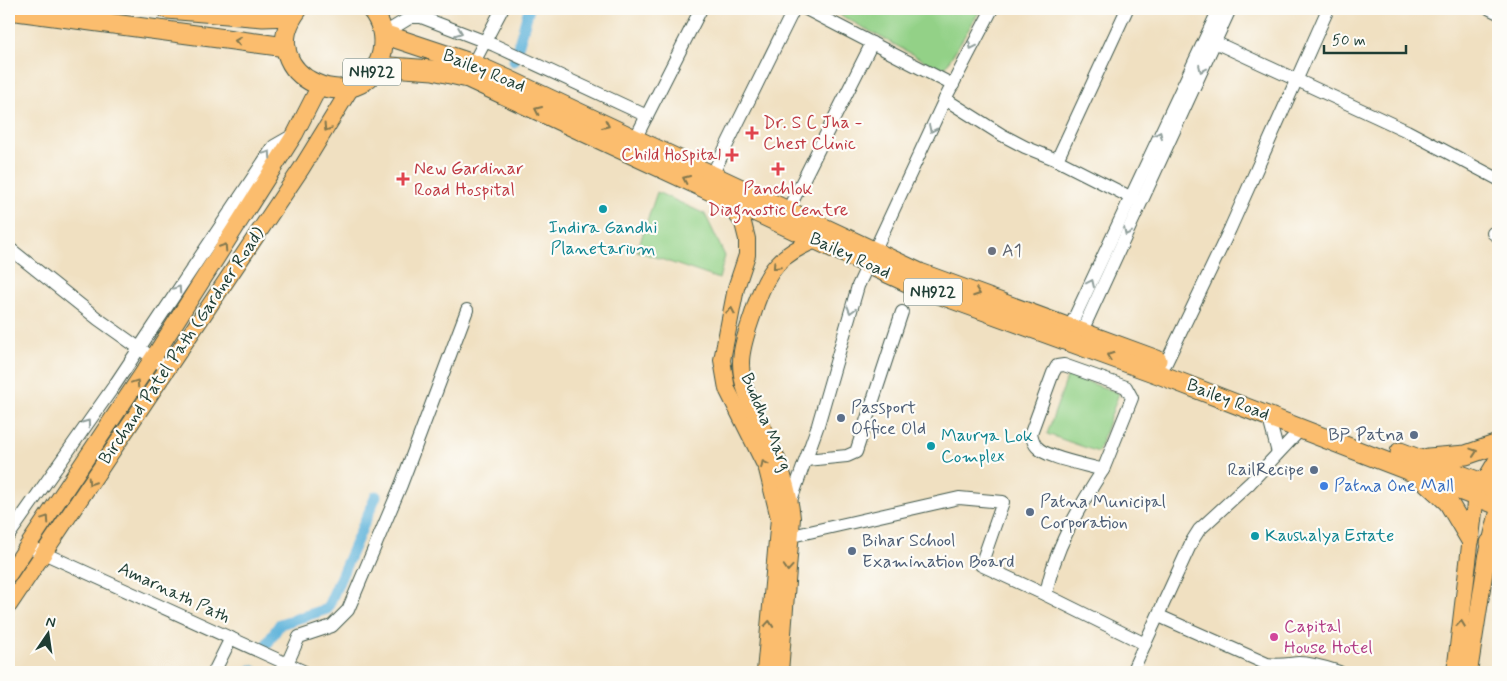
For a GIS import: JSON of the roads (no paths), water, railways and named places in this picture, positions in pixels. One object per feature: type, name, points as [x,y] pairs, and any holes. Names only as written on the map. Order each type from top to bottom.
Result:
[{"type":"highway","points":[[9,10],[286,47],[287,31],[295,12],[254,16],[167,9]]},
{"type":"highway","name":"NH922","points":[[286,47],[294,67],[301,76],[319,87],[336,89],[352,86],[370,74],[376,66],[383,45],[383,34],[380,24],[371,9]]},
{"type":"highway","name":"Bailey Road","points":[[383,34],[473,64],[631,145],[724,197],[816,240],[920,273],[1073,333],[1302,428],[1486,489],[1498,505]]},
{"type":"highway","name":"Bailey Road","points":[[376,66],[433,70],[468,78],[631,145],[712,175],[788,210],[870,258]]},
{"type":"highway","name":"Bailey Road","points":[[1073,333],[1166,363],[1414,465]]},
{"type":"highway","points":[[1470,540],[1448,502],[1414,465],[1459,456],[1498,444]]},
{"type":"main road","name":"Birchand Patel Path (Gardner Road)","points":[[9,605],[301,169],[352,86]]},
{"type":"main road","name":"Birchand Patel Path (Gardner Road)","points":[[9,574],[153,358],[295,134],[319,87]]},
{"type":"main road","name":"Buddha Marg","points":[[724,197],[743,223],[747,239],[747,255],[736,288],[722,360],[727,389],[767,469],[784,538],[780,672]]},
{"type":"main road","name":"Buddha Marg","points":[[765,672],[790,503],[780,466],[743,385],[741,361],[745,338],[767,276],[794,248],[816,240]]},
{"type":"main road","points":[[1455,672],[1470,540],[1498,458]]},
{"type":"main road","points":[[1469,672],[1498,512]]},
{"type":"street","points":[[473,64],[490,44],[502,9]]},
{"type":"street","points":[[631,145],[701,9]]},
{"type":"street","points":[[712,175],[794,9]]},
{"type":"street","points":[[806,9],[953,85]]},
{"type":"street","points":[[790,503],[806,460],[858,286],[946,99],[992,9]]},
{"type":"street","points":[[1057,160],[1127,9]]},
{"type":"street","points":[[1208,44],[1219,9]]},
{"type":"street","points":[[1064,365],[1073,333],[1135,200],[1208,44],[1230,9]]},
{"type":"street","points":[[1166,363],[1230,229],[1328,9]]},
{"type":"street","points":[[1490,9],[1498,13]]},
{"type":"street","points":[[383,34],[411,17],[422,18],[519,56],[647,116]]},
{"type":"street","points":[[788,210],[872,43]]},
{"type":"street","points":[[1208,44],[1298,79],[1408,131],[1498,179]]},
{"type":"street","points":[[946,99],[1010,139],[1057,160],[1135,200]]},
{"type":"street","points":[[9,535],[139,348],[274,146],[295,134]]},
{"type":"street","points":[[9,248],[98,319],[167,368]]},
{"type":"street","points":[[287,664],[299,637],[332,626],[348,610],[401,484],[467,310]]},
{"type":"street","points":[[806,460],[847,456],[856,452],[902,312]]},
{"type":"street","points":[[1046,595],[1048,580],[1069,528],[1103,470],[1132,398],[1130,391],[1126,387],[1064,365],[1057,366],[1031,433],[1033,441],[1037,448],[1046,454],[1103,470]]},
{"type":"street","points":[[1268,415],[1278,453]]},
{"type":"street","points":[[1132,672],[1159,616],[1183,557],[1199,530],[1250,483],[1302,428]]},
{"type":"street","points":[[784,538],[959,498],[1003,502],[981,565],[1145,644]]},
{"type":"street","name":"Amarnath Path","points":[[28,546],[304,672]]},
{"type":"street","points":[[1159,616],[1267,664],[1282,666],[1302,663],[1323,666],[1339,672]]},
{"type":"street","points":[[214,672],[231,638]]},
{"type":"waterway","points":[[514,61],[529,9]]},
{"type":"waterway","points":[[267,644],[280,624],[327,609],[376,496]]},
{"type":"waterway","points":[[251,670],[255,672]]},
{"type":"place","name":"Dr. S C Jha - Chest Clinic","points":[[752,133]]},
{"type":"place","name":"Child Hospital","points":[[732,155]]},
{"type":"place","name":"Panchlok Diagnostic Centre","points":[[778,169]]},
{"type":"place","name":"New Gardinar Road Hospital","points":[[403,179]]},
{"type":"place","name":"Indira Gandhi Planetarium","points":[[603,209]]},
{"type":"place","name":"A1","points":[[992,251]]},
{"type":"place","name":"Passport Office Old","points":[[841,418]]},
{"type":"place","name":"BP Patna","points":[[1414,435]]},
{"type":"place","name":"Maurya Lok Complex","points":[[931,446]]},
{"type":"place","name":"RailRecipe","points":[[1314,470]]},
{"type":"place","name":"Patna One Mall","points":[[1324,486]]},
{"type":"place","name":"Patna Municipal Corporation","points":[[1030,512]]},
{"type":"place","name":"Kaushalya Estate","points":[[1255,536]]},
{"type":"place","name":"Bihar School Examination Board","points":[[852,551]]},
{"type":"place","name":"Capital House Hotel","points":[[1274,637]]}]
